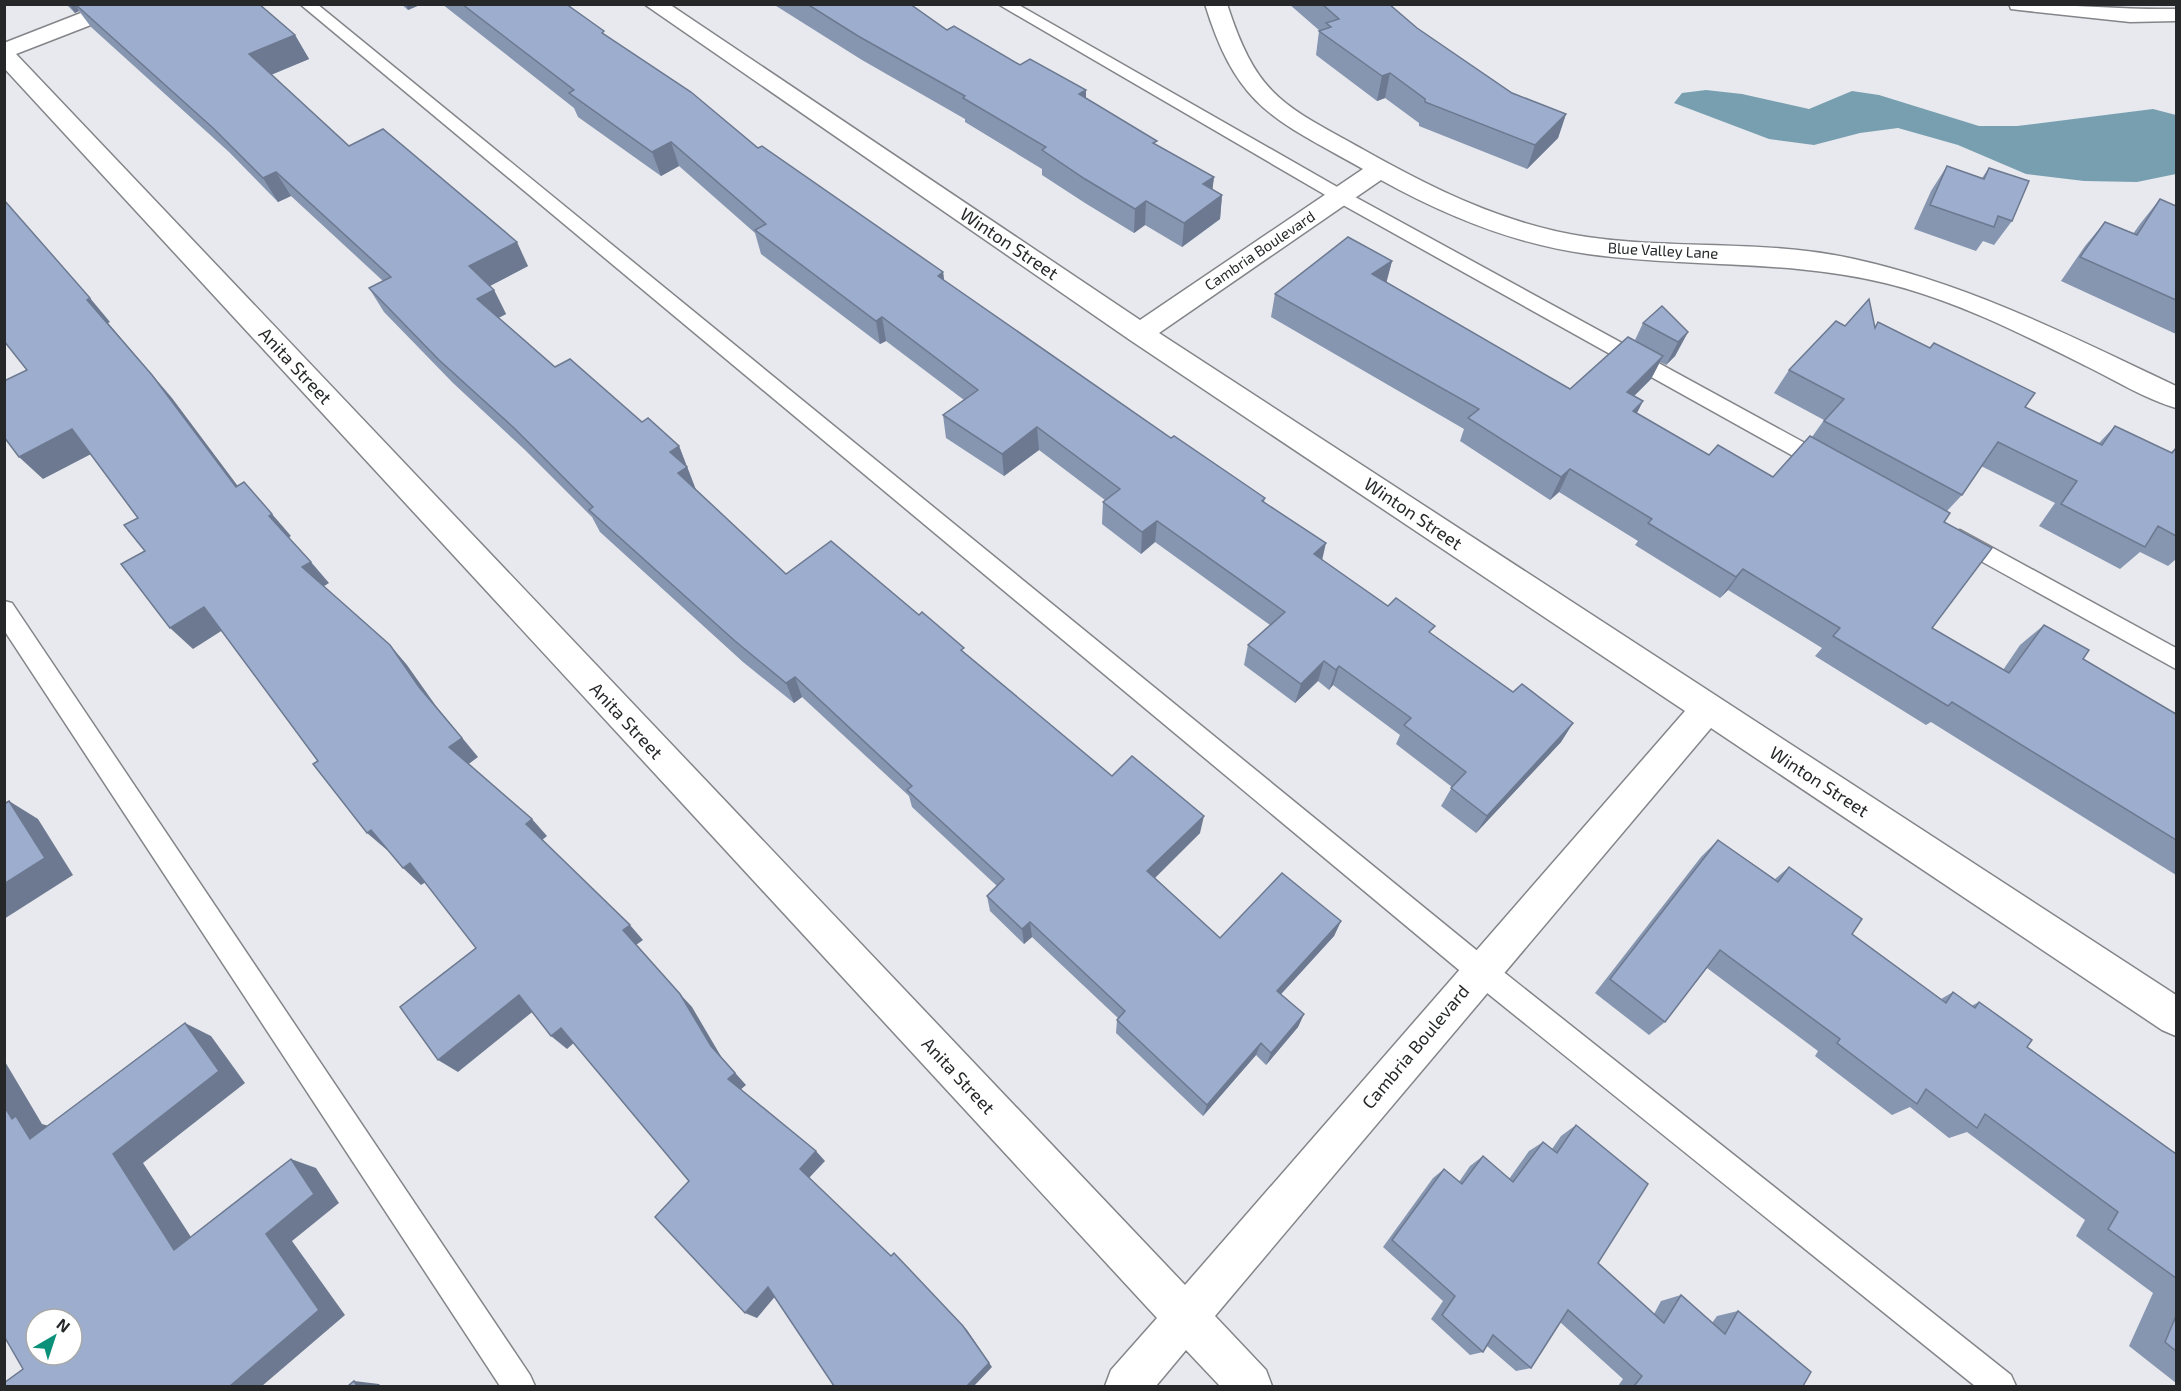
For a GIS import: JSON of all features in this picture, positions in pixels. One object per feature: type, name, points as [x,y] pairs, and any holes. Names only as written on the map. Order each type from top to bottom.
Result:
[{"type":"street","points":[[4,52],[124,4]]},
{"type":"street","name":"Winton Street","points":[[654,4],[1140,333],[2176,1017]]},
{"type":"street","name":"Blue Valley Lane","points":[[1216,4],[1236,61],[1259,94],[1305,127],[1461,211],[1521,234],[1590,247],[1767,256],[1838,265],[1922,285],[2007,318],[2176,398]]},
{"type":"street","points":[[2019,4],[2130,16],[2176,15]]},
{"type":"street","name":"Anita Street","points":[[4,52],[1184,1319],[1250,1386]]},
{"type":"street","name":"Cambria Boulevard","points":[[1140,333],[1380,169]]},
{"type":"street","name":"Cambria Boulevard","points":[[1126,1386],[1707,709]]},
{"type":"lane","points":[[307,4],[1481,971],[2000,1386]]},
{"type":"lane","points":[[1005,4],[1340,196],[1842,473]]},
{"type":"lane","points":[[1946,531],[2176,658]]},
{"type":"lane","points":[[4,610],[519,1386]]},
{"type":"water","points":[[1706,90],[1742,94],[1809,109],[1852,91],[1879,95],[1979,126],[2017,126],[2153,109],[2176,115],[2176,174],[2137,182],[2084,181],[2026,174],[1958,145],[1898,128],[1860,133],[1814,145],[1769,139],[1674,103],[1682,93]]},
{"type":"building","points":[[75,4],[259,4],[295,35],[249,54],[349,146],[383,129],[517,242],[469,266],[494,290],[477,299],[555,367],[570,359],[642,422],[648,418],[679,446],[670,452],[687,467],[678,473],[786,574],[831,541],[919,615],[922,612],[964,648],[961,650],[1112,776],[1132,756],[1204,816],[1147,871],[1220,938],[1282,873],[1341,921],[1277,991],[1304,1014],[1271,1053],[1261,1043],[1207,1105],[1117,1020],[1125,1011],[1030,922],[1022,929],[987,896],[1004,879],[907,790],[912,786],[795,677],[786,683],[735,641],[589,510],[593,507],[513,427],[439,360],[369,288],[391,277],[276,172],[263,178],[213,128]]},
{"type":"building","points":[[462,4],[566,4],[604,31],[602,33],[691,92],[758,148],[762,146],[943,272],[938,276],[1171,438],[1174,436],[1265,498],[1262,501],[1326,543],[1314,554],[1388,606],[1396,598],[1435,626],[1429,632],[1513,692],[1522,684],[1573,723],[1487,816],[1451,788],[1466,772],[1404,725],[1411,718],[1339,666],[1336,670],[1324,661],[1301,684],[1248,645],[1285,612],[1157,521],[1142,532],[1103,502],[1120,489],[1037,427],[1002,454],[943,415],[978,390],[882,317],[876,321],[755,230],[766,224],[671,142],[652,152],[569,93],[574,90]]},
{"type":"building","points":[[807,4],[910,4],[947,30],[954,26],[1020,65],[1030,59],[1086,90],[1079,94],[1157,141],[1153,143],[1214,177],[1203,184],[1222,195],[1184,223],[1146,201],[1135,209],[1042,150],[1046,147],[963,98],[965,96],[858,36]]},
{"type":"building","points":[[1322,4],[1389,4],[1417,28],[1512,93],[1566,114],[1535,145],[1425,102],[1425,99],[1390,73],[1382,76],[1319,31],[1331,27],[1326,23],[1339,19]]},
{"type":"building","points":[[1947,166],[1984,179],[1989,168],[2029,181],[2012,221],[1998,216],[1994,227],[1930,205]]},
{"type":"building","points":[[2160,199],[2176,206],[2176,300],[2080,257],[2105,222],[2137,235]]},
{"type":"building","points":[[4,200],[90,298],[87,300],[152,375],[236,487],[244,482],[272,514],[269,516],[311,562],[302,567],[390,645],[419,687],[462,738],[449,747],[532,819],[526,824],[630,925],[623,930],[680,994],[711,1046],[735,1073],[728,1079],[816,1151],[800,1169],[891,1256],[894,1253],[963,1326],[989,1363],[967,1386],[834,1386],[768,1287],[745,1313],[655,1217],[689,1181],[561,1028],[551,1036],[519,995],[438,1060],[400,1007],[476,948],[410,863],[403,868],[371,830],[367,833],[313,764],[318,761],[204,607],[170,628],[121,564],[145,551],[124,525],[138,518],[72,429],[19,457],[4,437],[4,381],[27,370],[4,341]]},
{"type":"building","points":[[1348,237],[1392,261],[1372,274],[1570,389],[1628,337],[1663,356],[1627,392],[1643,401],[1633,411],[1709,455],[1718,445],[1773,477],[1810,436],[1950,513],[1944,522],[1992,548],[1932,628],[2009,673],[2044,625],[2089,650],[2083,659],[2176,714],[2176,840],[1952,702],[1948,706],[1833,636],[1840,628],[1743,569],[1736,577],[1648,523],[1652,519],[1570,469],[1561,477],[1468,418],[1479,409],[1275,294]]},
{"type":"building","points":[[1869,299],[1875,328],[1878,322],[1930,348],[1934,343],[2035,393],[2025,407],[2102,445],[2115,426],[2172,453],[2176,448],[2176,536],[2158,526],[2145,547],[2061,504],[2077,481],[1998,442],[1962,495],[1824,421],[1844,399],[1789,370],[1836,321],[1845,326]]},
{"type":"building","points":[[1662,306],[1688,332],[1678,342],[1643,323]]},
{"type":"building","points":[[9,801],[45,858],[4,884],[4,804]]},
{"type":"building","points":[[1718,840],[1778,882],[1789,867],[1862,919],[1852,934],[1946,1003],[1953,992],[1975,1008],[1979,1002],[2032,1040],[2027,1047],[2176,1154],[2176,1278],[2108,1229],[2118,1212],[1985,1114],[1977,1128],[1926,1089],[1917,1104],[1837,1043],[1840,1039],[1720,950],[1665,1022],[1610,979]]},
{"type":"building","points":[[185,1023],[219,1071],[113,1154],[174,1250],[291,1159],[314,1194],[266,1234],[319,1310],[230,1386],[6,1386],[4,1383],[23,1369],[4,1336],[4,1106],[12,1119],[16,1116],[30,1139]]},
{"type":"building","points":[[1576,1125],[1648,1184],[1598,1263],[1664,1323],[1681,1295],[1725,1334],[1738,1311],[1811,1372],[1803,1386],[1634,1386],[1642,1376],[1568,1310],[1531,1368],[1493,1335],[1483,1352],[1442,1315],[1455,1296],[1392,1240],[1444,1169],[1462,1184],[1483,1156],[1513,1182],[1543,1142],[1557,1153]]},
{"type":"building","points":[[2176,1316],[2176,1351],[2165,1342]]}]
